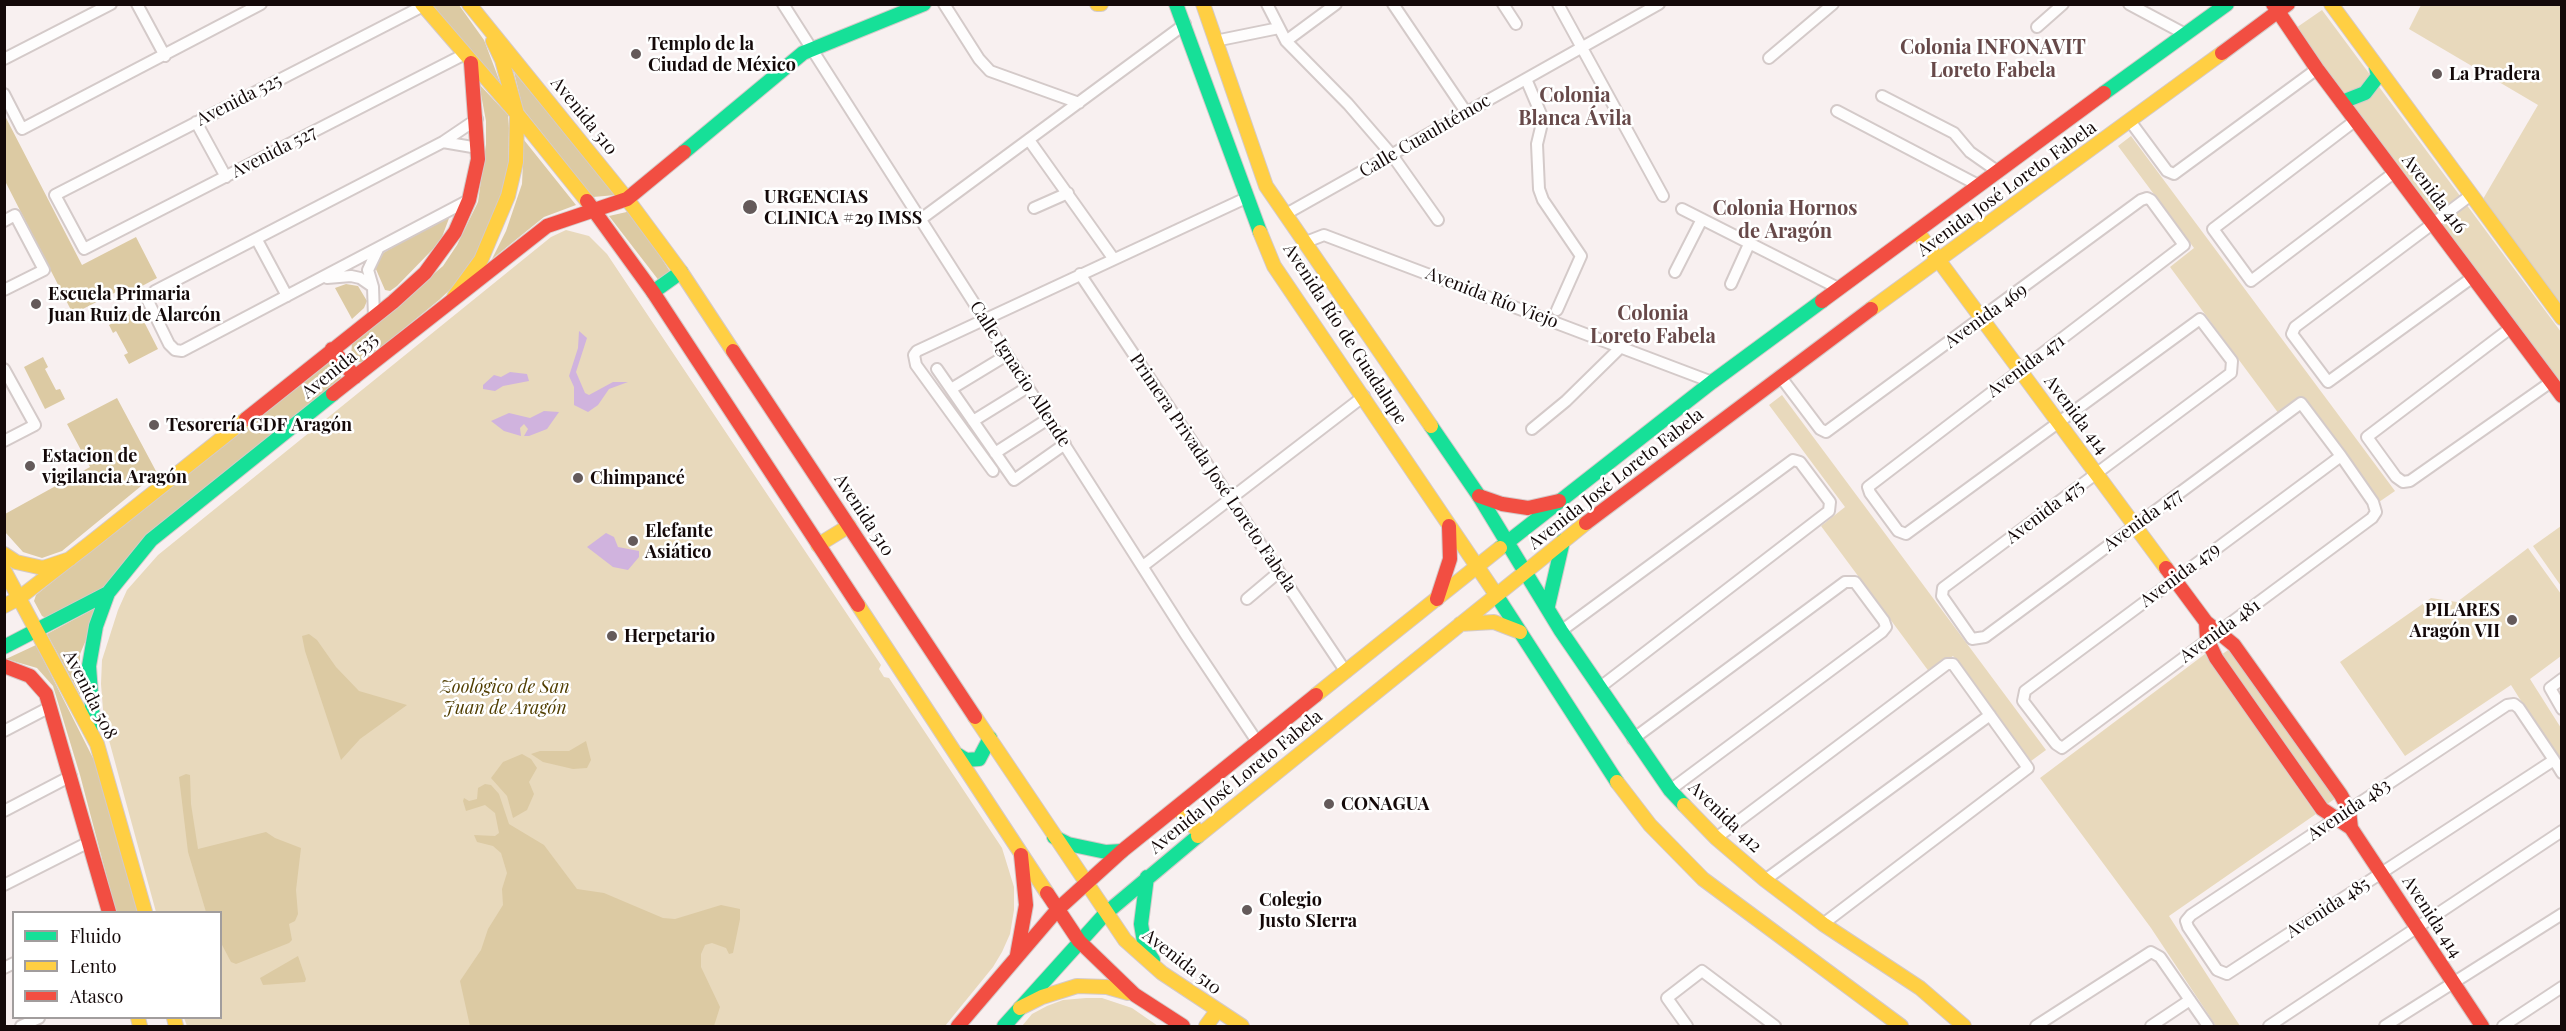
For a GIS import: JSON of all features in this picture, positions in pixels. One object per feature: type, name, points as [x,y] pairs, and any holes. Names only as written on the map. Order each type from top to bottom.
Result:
[{"type":"main road","points":[[454,297],[481,260],[508,196],[516,162],[516,114],[508,58],[469,4]]},
{"type":"main road","name":"Avenida 535","points":[[4,647],[108,593],[152,540],[454,297],[547,226],[627,199],[795,58],[924,4]]},
{"type":"main road","name":"Avenida Río de Guadalupe","points":[[1176,4],[1246,198],[1274,266],[1497,595]]},
{"type":"main road","name":"Avenida Río de Guadalupe","points":[[1203,4],[1266,186],[1479,496],[1526,572]]},
{"type":"main road","name":"Avenida José Loreto Fabela","points":[[958,1026],[1058,909],[1122,851],[1179,808],[1507,542],[1712,382],[2227,4]]},
{"type":"main road","name":"Avenida 416","points":[[2331,4],[2562,318]]},
{"type":"main road","points":[[422,5],[516,114],[595,211],[652,292],[1079,941],[1135,995],[1183,1026]]},
{"type":"main road","name":"Avenida José Loreto Fabela","points":[[1004,1026],[1079,941],[1146,877],[1563,541],[1780,376],[1939,261],[2280,7]]},
{"type":"main road","name":"Avenida 416","points":[[2280,7],[2317,69],[2562,396]]},
{"type":"main road","points":[[467,59],[508,58]]},
{"type":"main road","name":"Avenida 510","points":[[508,58],[627,199],[681,272],[1105,914],[1125,940],[1162,973],[1242,1026]]},
{"type":"main road","name":"Avenida 535","points":[[4,606],[19,598],[70,559],[374,317],[425,273],[455,232],[469,200],[478,148],[477,119],[467,59]]},
{"type":"main road","points":[[2342,102],[2365,93],[2378,76],[2376,67]]},
{"type":"main road","name":"Avenida 414","points":[[1917,231],[2206,622],[2234,645],[2341,795],[2349,810],[2351,828]]},
{"type":"main road","points":[[652,292],[681,272]]},
{"type":"main road","points":[[332,349],[355,377]]},
{"type":"main road","points":[[1479,496],[1514,507],[1539,507],[1559,501]]},
{"type":"main road","points":[[1437,599],[1449,559],[1451,542],[1449,522]]},
{"type":"main road","points":[[818,545],[849,525]]},
{"type":"main road","points":[[1548,606],[1563,541]]},
{"type":"main road","points":[[4,554],[16,562],[43,568],[70,559]]},
{"type":"main road","name":"Avenida 508","points":[[4,570],[97,744],[145,911]]},
{"type":"main road","name":"Avenida 412","points":[[1526,572],[1561,631],[1633,739],[1671,790],[1716,838],[1823,924],[1920,988],[1964,1026]]},
{"type":"main road","points":[[90,731],[93,720],[89,666],[96,626],[108,593]]},
{"type":"main road","points":[[1497,595],[1615,779],[1650,825],[1702,879],[1901,1026]]},
{"type":"main road","points":[[1460,624],[1494,622],[1520,633]]},
{"type":"main road","name":"Avenida 414","points":[[2206,622],[2207,639],[2222,665],[2322,809],[2351,828],[2482,1026]]},
{"type":"main road","points":[[4,666],[30,676],[39,683],[50,708],[109,911]]},
{"type":"main road","points":[[958,755],[966,760],[980,759],[990,738]]},
{"type":"main road","points":[[1179,808],[1200,834]]},
{"type":"main road","points":[[1053,836],[1068,844],[1106,852],[1122,851]]},
{"type":"main road","points":[[1017,956],[1026,905],[1021,851]]},
{"type":"main road","points":[[1146,877],[1141,924],[1145,948],[1162,973]]},
{"type":"main road","points":[[1020,1008],[1042,997],[1077,987],[1107,987],[1135,995]]},
{"type":"main road","points":[[1206,1026],[1217,1011]]},
{"type":"street","points":[[4,59],[111,4]]},
{"type":"street","points":[[137,4],[165,56]]},
{"type":"street","points":[[4,94],[22,129],[261,4]]},
{"type":"street","name":"Calle Ignacio Allende","points":[[783,4],[1258,743]]},
{"type":"street","points":[[944,4],[990,71],[1079,103]]},
{"type":"street","points":[[1267,4],[1286,41],[1392,155],[1438,220]]},
{"type":"street","points":[[1286,41],[1336,4]]},
{"type":"street","points":[[1393,4],[1466,112]]},
{"type":"street","points":[[1503,4],[1516,24]]},
{"type":"street","points":[[1558,4],[1663,196]]},
{"type":"street","name":"Calle Cuauhtémoc","points":[[1286,214],[1659,4]]},
{"type":"street","points":[[1769,58],[1833,4]]},
{"type":"street","points":[[2037,27],[2063,4]]},
{"type":"street","points":[[2129,4],[2185,34]]},
{"type":"street","name":"Avenida 525","points":[[84,249],[55,195],[422,5]]},
{"type":"street","points":[[921,219],[1185,24]]},
{"type":"street","points":[[1215,41],[1279,28]]},
{"type":"street","name":"Avenida 527","points":[[84,249],[467,59]]},
{"type":"street","points":[[2130,120],[2172,174],[2177,174],[2317,69]]},
{"type":"street","points":[[1526,79],[1543,119],[1538,144],[1539,189],[1543,200],[1581,256],[1557,310]]},
{"type":"street","points":[[1882,96],[1954,133],[1970,152],[1997,171]]},
{"type":"street","points":[[1837,111],[1978,185]]},
{"type":"street","points":[[469,200],[179,351],[170,344],[149,304],[148,296],[443,142],[477,119]]},
{"type":"street","points":[[2356,120],[2213,230],[2251,280],[2395,172]]},
{"type":"street","points":[[196,122],[226,177]]},
{"type":"street","points":[[1029,140],[1113,258]]},
{"type":"street","points":[[443,142],[478,148]]},
{"type":"street","points":[[1034,208],[1068,193]]},
{"type":"street","points":[[2471,195],[2292,331],[2328,382],[2473,277]]},
{"type":"street","points":[[993,471],[914,360],[914,355],[921,348],[986,320],[1113,258],[1246,198]]},
{"type":"street","name":"Avenida 471","points":[[2059,423],[1903,534],[1898,531],[1870,493],[1868,487],[2184,245],[2147,198]]},
{"type":"street","name":"Avenida 469","points":[[1780,376],[1824,432],[2147,198]]},
{"type":"street","points":[[1682,209],[1838,288]]},
{"type":"street","points":[[4,221],[15,215],[44,270],[4,290]]},
{"type":"street","points":[[1675,272],[1702,219]]},
{"type":"street","name":"Avenida Río Viejo","points":[[1306,242],[1324,235],[1712,382]]},
{"type":"street","points":[[257,240],[287,296]]},
{"type":"street","points":[[1731,284],[1750,242]]},
{"type":"street","points":[[374,317],[373,287],[368,270],[379,248]]},
{"type":"street","name":"Primera Privada José Loreto Fabela","points":[[1080,274],[1346,672]]},
{"type":"street","points":[[320,279],[351,276],[360,278],[373,287]]},
{"type":"street","name":"Avenida 475","points":[[1985,637],[1972,639],[1942,596],[1941,591],[2231,372],[2233,368],[2200,319],[2059,423]]},
{"type":"street","points":[[2512,327],[2367,437],[2396,477],[2403,482],[2410,481],[2551,382]]},
{"type":"street","points":[[1532,429],[1566,401],[1620,348]]},
{"type":"street","points":[[951,389],[1007,355]]},
{"type":"street","points":[[4,441],[35,425],[5,368]]},
{"type":"street","points":[[937,369],[1014,480],[1065,444]]},
{"type":"street","points":[[973,421],[1028,387]]},
{"type":"street","points":[[1143,566],[1232,500],[1364,396]]},
{"type":"street","name":"Avenida 477","points":[[1985,637],[2301,403],[2341,456]]},
{"type":"street","points":[[995,453],[1048,419]]},
{"type":"street","name":"Avenida 481","points":[[2062,748],[2372,518],[2376,512],[2373,502],[2341,456]]},
{"type":"street","name":"Avenida 479","points":[[2062,748],[2056,744],[2022,696],[2341,456]]},
{"type":"street","points":[[1561,631],[1796,459],[1831,507],[1829,511],[1599,688]]},
{"type":"street","points":[[1247,599],[1279,572]]},
{"type":"street","points":[[1633,739],[1845,582],[1852,580],[1886,627],[1671,790]]},
{"type":"street","points":[[1716,838],[1951,664],[2027,765],[2025,771],[1823,924]]},
{"type":"street","points":[[2562,679],[2550,688],[2562,709]]},
{"type":"street","name":"Avenida 483","points":[[2222,974],[2205,953],[2186,921],[2507,705],[2514,704],[2554,760]]},
{"type":"street","points":[[4,731],[50,708]]},
{"type":"street","points":[[1766,880],[1990,715]]},
{"type":"street","points":[[2554,760],[2562,772]]},
{"type":"street","name":"Avenida 485","points":[[2222,974],[2227,974],[2554,760]]},
{"type":"street","points":[[4,811],[71,776]]},
{"type":"street","points":[[2269,1026],[2562,831]]},
{"type":"street","points":[[4,885],[89,842]]},
{"type":"street","points":[[2385,1026],[2562,914]]},
{"type":"street","points":[[2036,1026],[2148,953],[2154,952],[2160,957],[2208,1026]]},
{"type":"street","points":[[1688,1026],[1667,998],[1702,971],[1775,1026]]},
{"type":"street","points":[[2503,1026],[2562,987]]},
{"type":"street","points":[[2151,1026],[2190,1000]]},
{"type":"street","points":[[21,1026],[35,1019]]},
{"type":"green space","points":[[2421,5],[2561,5],[2561,305],[2483,199],[2538,105],[2409,29]]},
{"type":"green space","points":[[2322,10],[2561,332],[2561,390],[2293,30]]},
{"type":"green space","points":[[2131,136],[2395,491],[2379,502],[2302,397],[2279,414],[2170,267],[2194,248],[2118,146]]},
{"type":"green space","name":"Zoológico de San Juan de Aragón","points":[[566,230],[589,236],[607,254],[881,665],[879,669],[884,677],[889,678],[1002,848],[1014,887],[1014,910],[1010,934],[993,967],[945,1026],[187,1026],[184,1019],[222,1019],[222,911],[156,911],[104,722],[102,660],[127,590],[158,555],[551,237]]},
{"type":"green space","points":[[1782,395],[2046,750],[2031,761],[1953,656],[1930,673],[1821,526],[1845,507],[1769,405]]},
{"type":"green space","points":[[2561,526],[2561,586],[2533,546]]},
{"type":"green space","points":[[2528,548],[2561,594],[2561,656],[2530,679],[2561,728],[2561,764],[2511,685],[2405,756],[2340,662],[2431,598],[2457,602]]},
{"type":"green space","points":[[2234,646],[2336,798],[2323,807],[2218,657]]},
{"type":"green space","points":[[2205,654],[2316,814],[2169,916],[2240,1026],[2216,1026],[2151,928],[2040,778]]},
{"type":"green space","points":[[1102,998],[1132,1008],[1158,1026],[1022,1026],[1032,1014],[1047,1006],[1063,1000]]},
{"type":"shaded area","points":[[430,5],[459,5],[484,40],[503,90]]},
{"type":"shaded area","points":[[514,72],[616,195],[593,197],[523,109]]},
{"type":"shaded area","points":[[479,84],[508,115],[509,128],[508,174],[485,241],[457,283],[363,362],[357,362],[351,357],[352,343],[443,266],[457,245],[478,202],[486,144],[486,121]]},
{"type":"shaded area","points":[[5,116],[82,265],[136,237],[157,278],[129,293],[126,287],[73,314],[5,181]]},
{"type":"shaded area","points":[[524,140],[576,205],[544,217],[492,259],[506,231],[522,184]]},
{"type":"shaded area","points":[[631,211],[671,273],[660,282],[609,216]]},
{"type":"shaded area","points":[[451,213],[442,237],[433,249],[397,286],[390,291],[385,290],[375,267],[378,256]]},
{"type":"shaded area","points":[[346,284],[358,286],[367,301],[364,308],[352,319],[335,288]]},
{"type":"shaded area","points":[[138,310],[158,349],[129,364],[124,355],[128,353],[116,331],[113,333],[109,325]]},
{"type":"shaded area","points":[[579,331],[587,338],[576,372],[585,393],[589,395],[613,382],[628,382],[609,389],[598,405],[588,412],[574,405],[574,387],[569,376],[578,348]]},
{"type":"shaded area","points":[[43,357],[48,367],[45,369],[56,390],[60,389],[65,399],[45,409],[24,367]]},
{"type":"shaded area","points":[[334,363],[340,368],[341,380],[107,589],[46,618],[42,616],[34,601],[36,595],[321,365]]},
{"type":"shaded area","points":[[510,372],[527,374],[529,381],[503,386],[495,391],[483,389],[483,385],[494,375],[501,377]]},
{"type":"shaded area","points":[[117,398],[157,473],[62,551],[42,558],[23,552],[5,532],[5,514],[90,467],[67,424]]},
{"type":"shaded area","points":[[544,411],[559,412],[547,429],[529,436],[524,436],[528,429],[524,424],[520,428],[521,436],[504,431],[491,421],[509,413],[530,418]]},
{"type":"shaded area","points":[[606,533],[614,537],[618,547],[639,551],[639,557],[628,570],[613,567],[587,547]]},
{"type":"shaded area","points":[[101,605],[80,654],[80,695],[47,634]]},
{"type":"shaded area","points":[[309,634],[317,640],[336,667],[359,691],[407,705],[360,739],[341,760],[305,651],[302,636]]},
{"type":"shaded area","points":[[36,645],[95,762],[138,911],[116,911],[80,775],[53,686],[37,668],[6,659]]},
{"type":"shaded area","points":[[586,741],[591,760],[587,768],[573,769],[543,762],[531,754],[540,751],[569,751]]},
{"type":"shaded area","points":[[522,754],[531,759],[537,768],[529,782],[534,794],[527,810],[513,818],[507,796],[491,778],[503,762]]},
{"type":"shaded area","points":[[190,775],[191,804],[198,849],[266,832],[301,848],[296,890],[298,914],[295,921],[289,924],[292,940],[289,943],[236,964],[231,962],[222,945],[222,911],[206,911],[188,852],[179,777]]},
{"type":"shaded area","points":[[485,784],[491,785],[499,794],[509,824],[544,845],[577,889],[604,893],[663,918],[675,919],[721,905],[740,909],[733,953],[729,954],[726,948],[712,943],[705,945],[701,954],[701,967],[720,1007],[714,1026],[470,1026],[460,981],[481,950],[488,929],[503,905],[502,889],[507,873],[501,853],[493,846],[477,842],[474,835],[495,836],[499,833],[495,813],[485,805],[466,811],[463,801],[464,798],[469,801],[477,799],[478,788]]},
{"type":"shaded area","points":[[298,956],[305,982],[263,985],[260,978]]},
{"type":"traffic: fast","points":[[684,152],[803,53],[924,4]]},
{"type":"traffic: fast","points":[[1176,4],[1260,232]]},
{"type":"traffic: fast","points":[[2104,93],[2227,4]]},
{"type":"traffic: fast","points":[[2342,102],[2365,93],[2378,76],[2376,67]]},
{"type":"traffic: fast","points":[[653,292],[681,272]]},
{"type":"traffic: fast","points":[[1500,548],[1712,382],[1822,301]]},
{"type":"traffic: fast","points":[[4,647],[108,593],[151,540],[333,394]]},
{"type":"traffic: fast","points":[[1431,426],[1479,496],[1561,631],[1670,790],[1684,805]]},
{"type":"traffic: fast","points":[[1548,606],[1563,541]]},
{"type":"traffic: fast","points":[[1493,590],[1617,782]]},
{"type":"traffic: fast","points":[[90,730],[93,720],[89,666],[96,626],[108,593]]},
{"type":"traffic: fast","points":[[958,755],[966,760],[979,759],[990,738]]},
{"type":"traffic: fast","points":[[1004,1026],[1105,914],[1198,836]]},
{"type":"traffic: fast","points":[[1054,837],[1068,844],[1106,852],[1122,851]]},
{"type":"traffic: fast","points":[[1147,877],[1141,924],[1145,948],[1153,960]]},
{"type":"traffic: slow","points":[[422,4],[517,114],[587,201]]},
{"type":"traffic: slow","points":[[469,4],[627,199],[681,272],[733,351]]},
{"type":"traffic: slow","points":[[1203,4],[1266,186],[1431,426]]},
{"type":"traffic: slow","points":[[2331,4],[2562,318]]},
{"type":"traffic: slow","points":[[454,297],[481,260],[508,196],[516,162],[517,114],[502,60],[493,41]]},
{"type":"traffic: slow","points":[[1871,309],[2222,53]]},
{"type":"traffic: slow","points":[[1917,231],[2166,568]]},
{"type":"traffic: slow","points":[[1260,232],[1274,266],[1493,590]]},
{"type":"traffic: slow","points":[[4,606],[19,598],[89,544],[246,419]]},
{"type":"traffic: slow","points":[[1198,836],[1586,523]]},
{"type":"traffic: slow","points":[[818,545],[849,526]]},
{"type":"traffic: slow","points":[[1316,695],[1500,548]]},
{"type":"traffic: slow","points":[[4,554],[16,562],[43,568],[70,559]]},
{"type":"traffic: slow","points":[[4,570],[97,744],[145,911]]},
{"type":"traffic: slow","points":[[858,605],[1047,893]]},
{"type":"traffic: slow","points":[[1460,624],[1494,622],[1520,632]]},
{"type":"traffic: slow","points":[[975,717],[1125,940],[1162,973],[1242,1026]]},
{"type":"traffic: slow","points":[[1617,782],[1650,825],[1703,879],[1901,1026]]},
{"type":"traffic: slow","points":[[1684,805],[1716,838],[1765,880],[1823,924],[1920,988],[1964,1026]]},
{"type":"traffic: slow","points":[[1178,808],[1200,834]]},
{"type":"traffic: slow","points":[[1020,1008],[1042,997],[1077,986],[1107,987],[1128,993]]},
{"type":"traffic: slow","points":[[1206,1026],[1217,1011]]},
{"type":"traffic: slow","points":[[138,1019],[140,1026]]},
{"type":"traffic: slow","points":[[174,1019],[176,1026]]},
{"type":"traffic: jam","points":[[2273,4],[2317,69],[2562,396]]},
{"type":"traffic: jam","points":[[2222,53],[2288,4]]},
{"type":"traffic: jam","points":[[246,419],[393,302],[425,273],[455,232],[469,200],[478,159],[471,63]]},
{"type":"traffic: jam","points":[[1822,301],[2104,93]]},
{"type":"traffic: jam","points":[[333,394],[547,226],[627,199],[684,152]]},
{"type":"traffic: jam","points":[[587,201],[653,292],[858,605]]},
{"type":"traffic: jam","points":[[1586,523],[1871,309]]},
{"type":"traffic: jam","points":[[332,349],[355,377]]},
{"type":"traffic: jam","points":[[733,351],[975,717]]},
{"type":"traffic: jam","points":[[1479,496],[1502,504],[1528,508],[1559,501]]},
{"type":"traffic: jam","points":[[1437,599],[1450,559],[1449,526]]},
{"type":"traffic: jam","points":[[2166,568],[2206,622],[2234,645],[2341,795],[2349,810],[2351,828]]},
{"type":"traffic: jam","points":[[2206,622],[2207,639],[2216,658],[2322,809],[2351,828],[2482,1026]]},
{"type":"traffic: jam","points":[[4,666],[30,676],[46,694],[109,911]]},
{"type":"traffic: jam","points":[[958,1026],[1058,909],[1122,851],[1316,695]]},
{"type":"traffic: jam","points":[[1017,955],[1026,905],[1021,855]]},
{"type":"traffic: jam","points":[[1047,893],[1079,941],[1135,995],[1183,1026]]},
{"type":"place","name":"Templo de la Ciudad de México","points":[[636,54]]},
{"type":"place","name":"La Pradera","points":[[2437,74]]},
{"type":"place","name":"URGENCIAS CLINICA #29 IMSS","points":[[750,207]]},
{"type":"place","name":"Escuela Primaria Juan Ruiz de Alarcón","points":[[36,304]]},
{"type":"place","name":"Tesorería GDF Aragón","points":[[154,425]]},
{"type":"place","name":"Estacion de vigilancia Aragón","points":[[30,466]]},
{"type":"place","name":"Chimpancé","points":[[578,478]]},
{"type":"place","name":"Elefante Asiático","points":[[633,541]]},
{"type":"place","name":"PILARES Aragón VII","points":[[2512,620]]},
{"type":"place","name":"Herpetario","points":[[612,636]]},
{"type":"place","name":"CONAGUA","points":[[1329,804]]},
{"type":"place","name":"Colegio Justo SIerra","points":[[1247,910]]},
{"type":"district","name":"Colonia INFONAVIT Loreto Fabela","points":[[1993,60]]},
{"type":"district","name":"Colonia Blanca Ávila","points":[[1575,108]]},
{"type":"district","name":"Colonia Hornos de Aragón","points":[[1785,220]]},
{"type":"district","name":"Colonia Loreto Fabela","points":[[1653,326]]}]
